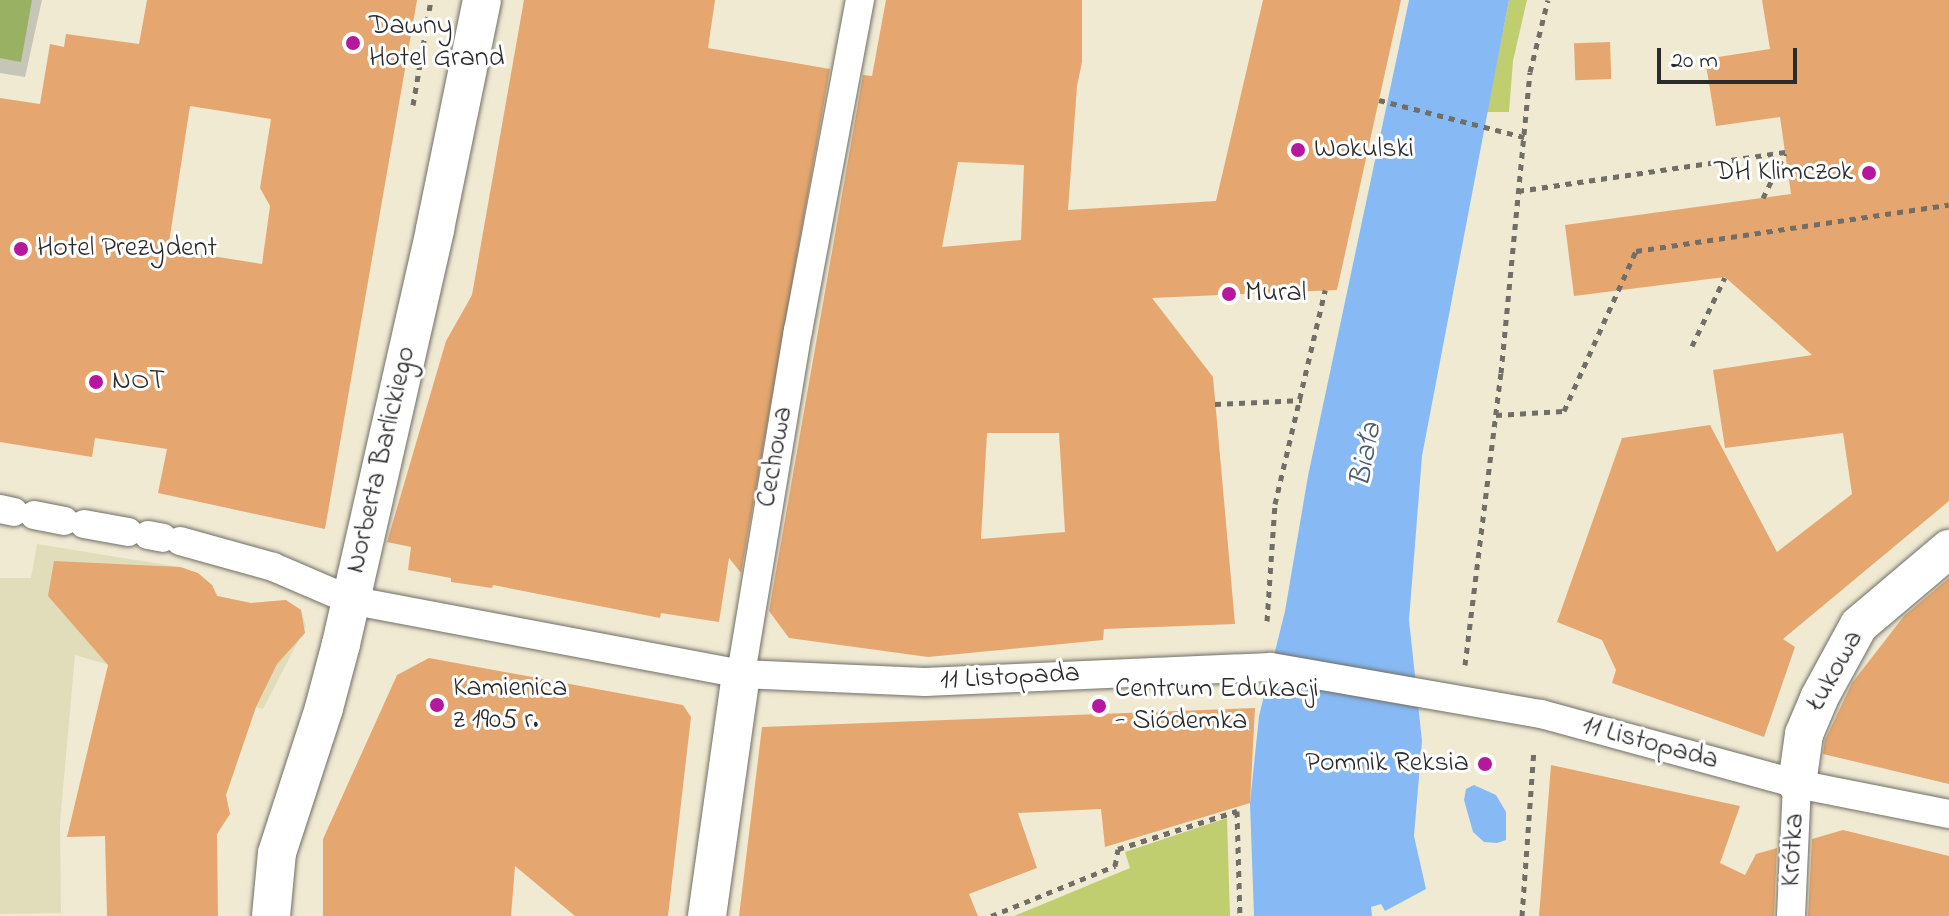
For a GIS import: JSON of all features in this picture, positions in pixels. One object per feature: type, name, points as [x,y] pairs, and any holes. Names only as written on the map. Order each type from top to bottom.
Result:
[{"type":"street","name":"Norberta Barlickiego","points":[[271,916],[277,853],[324,708],[350,600],[435,229],[482,0]]},
{"type":"street","name":"Cechowa","points":[[707,916],[741,674],[793,362],[860,0]]},
{"type":"street","name":"11 Listopada","points":[[16,512],[155,536],[273,567],[350,600],[741,674],[925,682],[1271,667],[1541,714],[1797,784],[1949,814]]},
{"type":"street","name":"Łukowa","points":[[1797,784],[1804,734],[1819,698],[1859,625],[1949,549]]},
{"type":"street","name":"Krótka","points":[[1791,916],[1797,784]]},
{"type":"path","points":[[1465,671],[1468,624],[1496,415],[1530,72],[1548,0]]},
{"type":"path","points":[[1379,100],[1524,137]]},
{"type":"path","points":[[1518,191],[1785,152],[1763,198]]},
{"type":"path","points":[[1496,415],[1564,411],[1636,251],[1949,205]]},
{"type":"path","points":[[1692,346],[1725,277]]},
{"type":"path","points":[[1267,621],[1275,504],[1302,400],[1325,290]]},
{"type":"path","points":[[1215,404],[1302,400]]},
{"type":"path","points":[[1522,916],[1534,744],[1541,714]]},
{"type":"path","points":[[991,916],[1115,866],[1118,849],[1237,811],[1240,916]]},
{"type":"shaded area","points":[[0,0],[42,0],[25,77],[0,73]]},
{"type":"shaded area","points":[[37,544],[185,568],[212,585],[218,596],[251,603],[286,600],[301,610],[306,626],[263,709],[75,655],[60,823],[61,913],[0,914],[0,578],[31,578]]},
{"type":"green space","points":[[0,0],[32,0],[21,62],[0,58]]},
{"type":"green space","points":[[1509,0],[1527,0],[1513,61],[1509,112],[1487,112]]},
{"type":"green space","points":[[1227,818],[1230,916],[1014,916],[1130,868],[1125,852]]},
{"type":"water","name":"Biała","points":[[1409,0],[1509,0],[1422,456],[1409,620],[1422,741],[1414,836],[1426,889],[1385,911],[1381,904],[1371,907],[1372,916],[1254,916],[1250,803],[1259,716],[1285,611],[1308,476]]},
{"type":"water","points":[[1474,785],[1496,795],[1506,812],[1506,840],[1484,842],[1473,832],[1464,800],[1466,789]]},
{"type":"building","points":[[147,0],[417,0],[325,529],[158,493],[167,449],[95,438],[92,457],[0,442],[0,98],[40,104],[50,44],[64,47],[66,34],[139,44]],"holes":[[[190,106],[271,119],[260,188],[270,206],[262,264],[168,249]]]},
{"type":"building","points":[[524,0],[715,0],[708,48],[830,69],[741,573],[729,558],[719,622],[661,613],[660,618],[493,585],[492,588],[451,582],[451,578],[408,570],[411,547],[387,542],[446,341],[472,295]]},
{"type":"building","points":[[886,0],[1082,0],[1082,62],[1077,86],[1068,210],[1216,201],[1263,0],[1401,0],[1337,290],[1152,298],[1213,377],[1235,624],[1104,629],[1103,640],[928,657],[789,638],[769,611],[863,75],[872,76]],"holes":[[[958,162],[1024,165],[1021,240],[942,247]],[[987,433],[1059,433],[1065,532],[981,539]]]},
{"type":"building","points":[[1762,0],[1949,0],[1949,501],[1783,639],[1795,647],[1764,737],[1612,683],[1616,670],[1602,640],[1557,622],[1622,438],[1710,425],[1777,552],[1852,494],[1843,433],[1725,448],[1713,370],[1812,355],[1725,277],[1574,296],[1565,225],[1791,194],[1780,117],[1716,126],[1705,59],[1770,49]]},
{"type":"building","points":[[1610,42],[1611,79],[1575,80],[1574,43]]},
{"type":"building","points":[[54,561],[180,567],[198,573],[212,585],[217,596],[251,603],[286,600],[301,610],[305,633],[277,664],[256,707],[226,795],[230,814],[217,834],[218,916],[107,916],[105,836],[67,837],[108,665],[48,596]]},
{"type":"building","points":[[1949,578],[1949,784],[1823,754],[1825,740],[1852,683],[1904,616]]},
{"type":"building","points":[[429,658],[683,705],[691,717],[668,916],[575,916],[515,866],[511,916],[323,916],[323,839],[397,675]]},
{"type":"building","points":[[1255,708],[1250,803],[1105,847],[1101,809],[1018,813],[1037,868],[969,894],[978,916],[739,916],[762,727]]},
{"type":"building","points":[[1551,765],[1740,806],[1720,863],[1745,875],[1756,854],[1777,848],[1774,916],[1539,916]]},
{"type":"building","points":[[1843,830],[1949,856],[1949,916],[1808,916],[1812,839]]},
{"type":"place","name":"Dawny Hotel Grand","points":[[353,43]]},
{"type":"place","name":"Wokulski","points":[[1298,150]]},
{"type":"place","name":"DH Klimczok","points":[[1869,173]]},
{"type":"place","name":"Hotel Prezydent","points":[[21,249]]},
{"type":"place","name":"Mural","points":[[1229,294]]},
{"type":"place","name":"NOT","points":[[96,382]]},
{"type":"place","name":"Kamienica z 1905 r.","points":[[437,705]]},
{"type":"place","name":"Centrum Edukacji - Siódemka","points":[[1099,706]]},
{"type":"place","name":"Pomnik Reksia","points":[[1485,764]]}]
